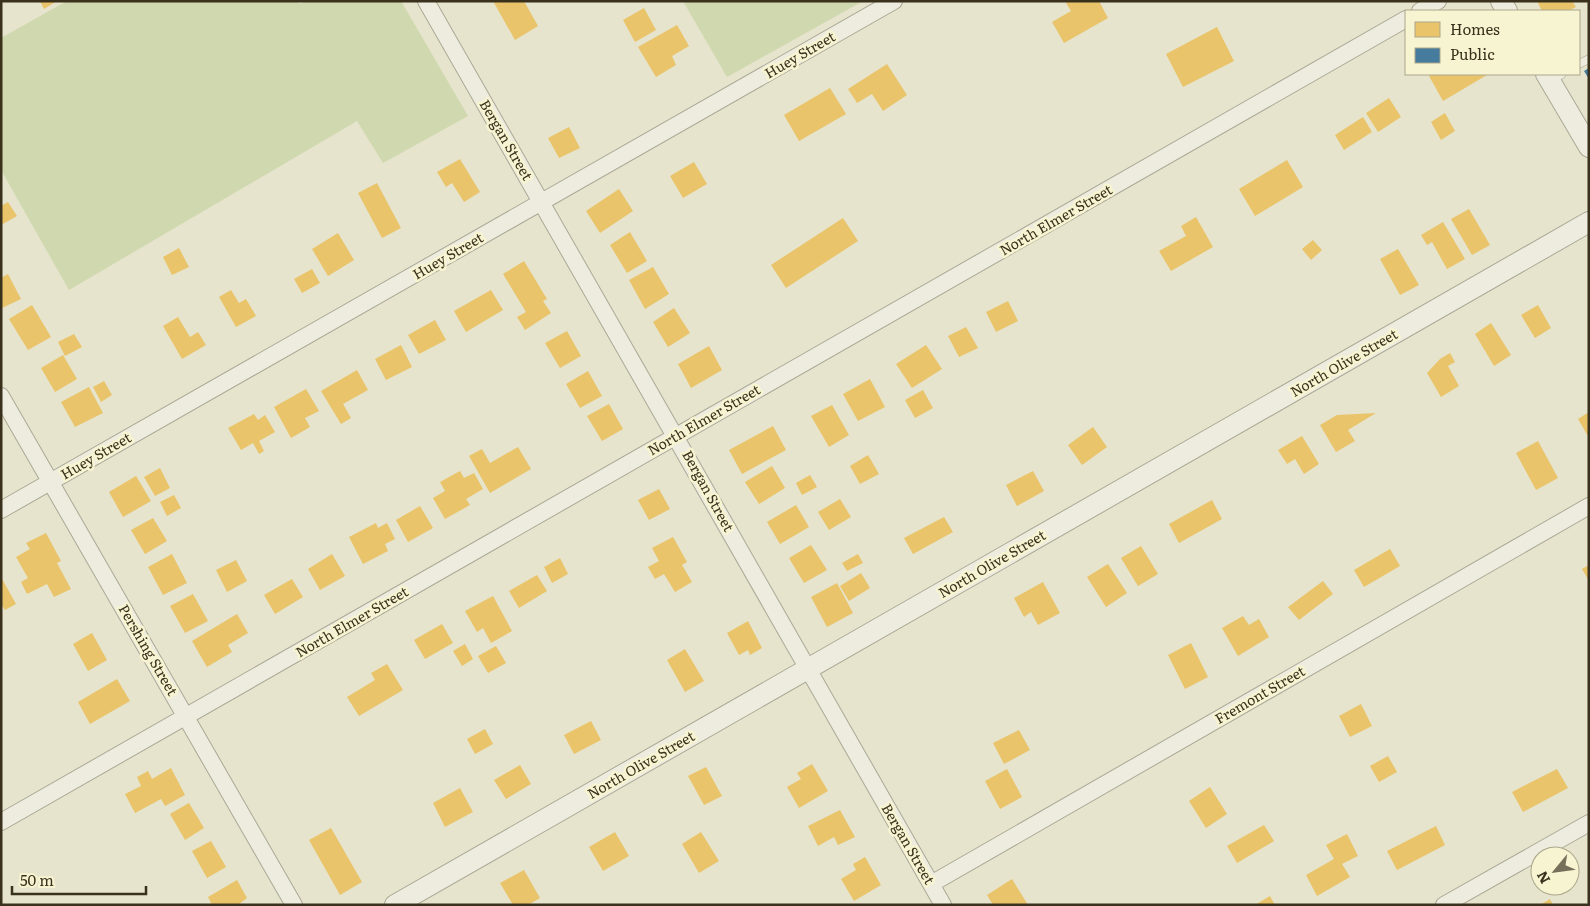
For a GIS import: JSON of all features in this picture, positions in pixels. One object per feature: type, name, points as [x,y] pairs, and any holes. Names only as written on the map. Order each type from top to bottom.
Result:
[{"type":"street","name":"Bergan Street","points":[[426,1],[943,905]]},
{"type":"street","name":"Huey Street","points":[[1,510],[894,1]]},
{"type":"street","points":[[1422,10],[1438,1]]},
{"type":"street","name":"North Elmer Street","points":[[1,822],[1405,20]]},
{"type":"street","points":[[1553,76],[1589,147]]},
{"type":"street","name":"North Olive Street","points":[[396,905],[1589,222]]},
{"type":"street","name":"Pershing Street","points":[[1,396],[294,905]]},
{"type":"street","name":"Fremont Street","points":[[931,884],[1589,506]]},
{"type":"street","points":[[1444,905],[1589,823]]},
{"type":"green space","points":[[67,1],[298,1],[300,4],[305,1],[401,1],[468,116],[383,163],[357,121],[69,290],[1,170],[1,38]]},
{"type":"green space","points":[[683,1],[863,1],[727,77]]},
{"type":"building: Homes","points":[[40,1],[57,1],[44,9]]},
{"type":"building: Homes","points":[[493,1],[524,1],[538,26],[515,40]]},
{"type":"building: Homes","points":[[1069,1],[1099,1],[1108,18],[1064,43],[1052,22],[1071,11],[1066,3]]},
{"type":"building: Homes","points":[[1537,1],[1572,1],[1576,7],[1570,10],[1542,10]]},
{"type":"building: Homes","points":[[644,8],[656,30],[635,42],[623,20]]},
{"type":"building: Homes","points":[[677,25],[689,46],[672,56],[676,65],[656,77],[638,47]]},
{"type":"building: Homes","points":[[1217,27],[1234,61],[1183,87],[1166,54]]},
{"type":"building: Homes","points":[[887,64],[907,95],[883,111],[872,94],[857,103],[848,89]]},
{"type":"building: Homes","points":[[1431,75],[1487,75],[1443,101],[1429,76]]},
{"type":"building: Homes","points":[[830,88],[846,114],[799,141],[784,115]]},
{"type":"building: Homes","points":[[1389,98],[1401,117],[1378,132],[1366,113]]},
{"type":"building: Homes","points":[[1445,113],[1455,131],[1441,140],[1431,122]]},
{"type":"building: Homes","points":[[1363,117],[1372,132],[1344,150],[1335,135]]},
{"type":"building: Homes","points":[[569,127],[580,148],[559,158],[548,138]]},
{"type":"building: Homes","points":[[460,159],[480,192],[464,202],[452,183],[446,187],[437,172]]},
{"type":"building: Homes","points":[[1287,160],[1303,187],[1255,216],[1239,189]]},
{"type":"building: Homes","points":[[694,162],[707,184],[683,198],[670,176]]},
{"type":"building: Homes","points":[[377,183],[401,228],[382,238],[358,193]]},
{"type":"building: Homes","points":[[619,189],[633,211],[600,233],[586,211]]},
{"type":"building: Homes","points":[[8,202],[17,216],[1,225],[1,206]]},
{"type":"building: Homes","points":[[1469,209],[1490,245],[1472,255],[1451,219]]},
{"type":"building: Homes","points":[[1196,217],[1213,247],[1171,271],[1159,251],[1186,236],[1181,226]]},
{"type":"building: Homes","points":[[843,218],[858,241],[786,288],[771,265]]},
{"type":"building: Homes","points":[[1443,222],[1465,259],[1447,269],[1432,242],[1427,245],[1421,235]]},
{"type":"building: Homes","points":[[630,232],[647,261],[627,273],[610,245]]},
{"type":"building: Homes","points":[[338,233],[354,260],[328,276],[312,249]]},
{"type":"building: Homes","points":[[1313,240],[1322,250],[1311,260],[1302,249]]},
{"type":"building: Homes","points":[[179,248],[189,267],[172,275],[163,257]]},
{"type":"building: Homes","points":[[1398,249],[1419,285],[1400,295],[1380,259]]},
{"type":"building: Homes","points":[[524,261],[547,299],[543,301],[551,313],[525,330],[517,317],[526,312],[503,274]]},
{"type":"building: Homes","points":[[653,267],[669,294],[645,309],[629,280]]},
{"type":"building: Homes","points":[[312,269],[320,283],[302,293],[294,279]]},
{"type":"building: Homes","points":[[8,274],[21,299],[2,308],[1,278]]},
{"type":"building: Homes","points":[[231,290],[239,303],[246,299],[256,316],[236,327],[219,297]]},
{"type":"building: Homes","points":[[491,290],[503,310],[466,332],[454,311]]},
{"type":"building: Homes","points":[[1008,301],[1018,321],[996,332],[986,312]]},
{"type":"building: Homes","points":[[32,305],[51,337],[28,350],[9,319]]},
{"type":"building: Homes","points":[[1538,305],[1551,328],[1535,338],[1521,315]]},
{"type":"building: Homes","points":[[674,308],[690,333],[668,347],[653,322]]},
{"type":"building: Homes","points":[[178,317],[190,337],[198,332],[206,345],[182,359],[163,326]]},
{"type":"building: Homes","points":[[435,320],[446,340],[419,354],[408,335]]},
{"type":"building: Homes","points":[[1491,323],[1511,355],[1494,366],[1475,334]]},
{"type":"building: Homes","points":[[966,327],[978,348],[959,357],[948,336]]},
{"type":"building: Homes","points":[[567,331],[581,356],[560,368],[545,343]]},
{"type":"building: Homes","points":[[74,334],[82,347],[65,356],[58,342]]},
{"type":"building: Homes","points":[[401,345],[412,367],[386,380],[375,359]]},
{"type":"building: Homes","points":[[926,345],[942,369],[912,388],[896,364]]},
{"type":"building: Homes","points":[[709,346],[722,370],[691,388],[678,364]]},
{"type":"building: Homes","points":[[1450,353],[1455,362],[1448,366],[1459,386],[1441,397],[1427,373],[1440,359]]},
{"type":"building: Homes","points":[[63,355],[77,379],[55,392],[41,368]]},
{"type":"building: Homes","points":[[357,370],[368,390],[343,404],[351,418],[341,424],[321,391]]},
{"type":"building: Homes","points":[[588,371],[602,396],[580,408],[566,384]]},
{"type":"building: Homes","points":[[870,379],[885,407],[858,421],[843,394]]},
{"type":"building: Homes","points":[[104,381],[112,395],[101,402],[93,387]]},
{"type":"building: Homes","points":[[89,387],[103,413],[75,427],[61,402]]},
{"type":"building: Homes","points":[[306,389],[319,411],[305,418],[310,427],[291,438],[274,407]]},
{"type":"building: Homes","points":[[923,390],[933,408],[915,418],[905,400]]},
{"type":"building: Homes","points":[[609,404],[623,429],[602,441],[587,416]]},
{"type":"building: Homes","points":[[832,405],[849,435],[829,447],[811,416]]},
{"type":"building: Homes","points":[[1589,412],[1589,438],[1578,419]]},
{"type":"building: Homes","points":[[1376,413],[1348,430],[1355,441],[1336,452],[1320,425],[1337,415]]},
{"type":"building: Homes","points":[[254,414],[258,420],[265,415],[275,432],[259,441],[264,451],[259,454],[253,443],[241,450],[228,428]]},
{"type":"building: Homes","points":[[773,426],[786,450],[742,474],[729,450]]},
{"type":"building: Homes","points":[[1093,427],[1107,447],[1082,465],[1068,445]]},
{"type":"building: Homes","points":[[1302,436],[1319,464],[1304,474],[1295,459],[1287,464],[1278,450]]},
{"type":"building: Homes","points":[[1538,441],[1558,478],[1536,490],[1516,453]]},
{"type":"building: Homes","points":[[518,447],[531,469],[490,493],[469,456],[482,449],[490,463]]},
{"type":"building: Homes","points":[[868,455],[879,474],[860,484],[850,466]]},
{"type":"building: Homes","points":[[772,466],[785,488],[759,504],[745,482]]},
{"type":"building: Homes","points":[[160,468],[170,488],[155,496],[144,477]]},
{"type":"building: Homes","points":[[460,471],[464,478],[474,473],[483,489],[466,499],[470,505],[445,519],[433,498],[445,491],[440,482]]},
{"type":"building: Homes","points":[[1033,471],[1044,491],[1017,506],[1006,485]]},
{"type":"building: Homes","points":[[810,475],[817,487],[802,495],[796,483]]},
{"type":"building: Homes","points":[[136,476],[151,501],[123,517],[109,492]]},
{"type":"building: Homes","points":[[659,489],[670,509],[649,520],[638,500]]},
{"type":"building: Homes","points":[[174,495],[181,508],[167,516],[160,502]]},
{"type":"building: Homes","points":[[840,499],[851,517],[829,530],[818,512]]},
{"type":"building: Homes","points":[[1212,500],[1222,519],[1179,543],[1169,524]]},
{"type":"building: Homes","points":[[796,505],[809,527],[780,544],[767,522]]},
{"type":"building: Homes","points":[[420,506],[433,528],[408,542],[396,520]]},
{"type":"building: Homes","points":[[944,517],[953,532],[913,554],[904,538]]},
{"type":"building: Homes","points":[[153,518],[167,541],[145,554],[131,530]]},
{"type":"building: Homes","points":[[376,523],[378,528],[387,523],[395,539],[385,544],[388,551],[363,564],[349,537]]},
{"type":"building: Homes","points":[[46,533],[61,561],[57,563],[71,589],[54,597],[47,584],[27,594],[21,582],[28,578],[16,557],[30,549],[26,543]]},
{"type":"building: Homes","points":[[673,537],[687,562],[682,565],[692,582],[675,592],[664,574],[655,579],[648,567],[659,561],[652,548]]},
{"type":"building: Homes","points":[[811,545],[827,570],[804,583],[789,558]]},
{"type":"building: Homes","points":[[1141,546],[1158,574],[1138,586],[1121,558]]},
{"type":"building: Homes","points":[[1390,549],[1400,566],[1364,587],[1354,570]]},
{"type":"building: Homes","points":[[172,554],[187,583],[163,595],[148,567]]},
{"type":"building: Homes","points":[[332,554],[345,576],[320,590],[308,569]]},
{"type":"building: Homes","points":[[858,554],[863,563],[847,571],[842,563]]},
{"type":"building: Homes","points":[[560,558],[568,574],[552,583],[544,567]]},
{"type":"building: Homes","points":[[236,560],[247,581],[227,592],[216,570]]},
{"type":"building: Homes","points":[[1108,564],[1127,593],[1106,607],[1087,577]]},
{"type":"building: Homes","points":[[1589,565],[1589,581],[1582,569]]},
{"type":"building: Homes","points":[[861,573],[870,588],[849,601],[840,586]]},
{"type":"building: Homes","points":[[537,575],[547,591],[519,608],[509,591]]},
{"type":"building: Homes","points":[[1,577],[16,604],[5,610],[1,604]]},
{"type":"building: Homes","points":[[292,579],[303,597],[275,614],[264,595]]},
{"type":"building: Homes","points":[[1323,581],[1333,594],[1299,620],[1288,607]]},
{"type":"building: Homes","points":[[1043,582],[1060,613],[1038,625],[1031,612],[1024,617],[1014,598]]},
{"type":"building: Homes","points":[[837,583],[853,613],[827,627],[811,597]]},
{"type":"building: Homes","points":[[193,594],[208,621],[185,633],[170,606]]},
{"type":"building: Homes","points":[[493,596],[512,631],[491,643],[483,628],[477,632],[465,611]]},
{"type":"building: Homes","points":[[237,614],[248,633],[228,645],[232,652],[207,667],[192,641]]},
{"type":"building: Homes","points":[[1243,616],[1249,625],[1259,619],[1269,637],[1238,656],[1222,628]]},
{"type":"building: Homes","points":[[748,621],[762,648],[750,655],[748,650],[739,655],[727,633]]},
{"type":"building: Homes","points":[[442,624],[453,643],[425,659],[414,640]]},
{"type":"building: Homes","points":[[92,633],[107,660],[88,671],[73,644]]},
{"type":"building: Homes","points":[[1191,643],[1208,677],[1185,689],[1168,655]]},
{"type":"building: Homes","points":[[465,644],[473,659],[462,666],[453,651]]},
{"type":"building: Homes","points":[[496,646],[506,663],[488,673],[478,656]]},
{"type":"building: Homes","points":[[685,649],[704,681],[685,692],[667,660]]},
{"type":"building: Homes","points":[[387,664],[403,690],[359,716],[347,697],[375,680],[371,673]]},
{"type":"building: Homes","points":[[117,679],[130,701],[90,724],[78,702]]},
{"type":"building: Homes","points":[[1361,704],[1372,726],[1350,737],[1339,716]]},
{"type":"building: Homes","points":[[591,721],[601,740],[574,754],[564,735]]},
{"type":"building: Homes","points":[[485,729],[493,744],[475,754],[467,739]]},
{"type":"building: Homes","points":[[1019,730],[1030,750],[1004,764],[993,743]]},
{"type":"building: Homes","points":[[1388,756],[1397,772],[1379,782],[1370,766]]},
{"type":"building: Homes","points":[[812,764],[828,791],[799,808],[787,787],[801,779],[797,773]]},
{"type":"building: Homes","points":[[520,765],[531,784],[506,799],[494,780]]},
{"type":"building: Homes","points":[[706,767],[722,796],[704,805],[688,776]]},
{"type":"building: Homes","points":[[171,768],[185,795],[165,806],[161,799],[135,813],[125,794],[141,786],[137,777],[148,771],[152,779]]},
{"type":"building: Homes","points":[[1007,769],[1022,797],[1000,809],[985,781]]},
{"type":"building: Homes","points":[[1557,769],[1568,788],[1523,812],[1512,792]]},
{"type":"building: Homes","points":[[1210,787],[1227,814],[1206,828],[1189,801]]},
{"type":"building: Homes","points":[[460,788],[473,812],[445,827],[433,803]]},
{"type":"building: Homes","points":[[189,803],[204,828],[185,840],[170,814]]},
{"type":"building: Homes","points":[[840,810],[855,837],[838,845],[834,837],[818,846],[808,826]]},
{"type":"building: Homes","points":[[1264,825],[1274,841],[1237,863],[1227,846]]},
{"type":"building: Homes","points":[[1436,826],[1445,845],[1397,870],[1387,851]]},
{"type":"building: Homes","points":[[331,828],[362,882],[340,895],[309,840]]},
{"type":"building: Homes","points":[[615,832],[629,856],[603,871],[589,847]]},
{"type":"building: Homes","points":[[701,832],[719,861],[699,873],[682,844]]},
{"type":"building: Homes","points":[[1347,834],[1358,856],[1342,864],[1350,877],[1317,896],[1306,875],[1334,859],[1326,845]]},
{"type":"building: Homes","points":[[211,841],[226,867],[207,878],[192,851]]},
{"type":"building: Homes","points":[[865,857],[881,885],[854,901],[841,879],[856,870],[853,864]]},
{"type":"building: Homes","points":[[524,870],[540,898],[528,905],[513,905],[500,883]]},
{"type":"building: Homes","points":[[1012,879],[1028,905],[993,905],[987,895]]},
{"type":"building: Homes","points":[[237,880],[247,898],[238,905],[212,905],[208,897]]},
{"type":"building: Homes","points":[[1270,896],[1275,905],[1255,905]]},
{"type":"building: Homes","points":[[1550,899],[1553,905],[1540,905]]},
{"type":"building: Public","points":[[1589,68],[1589,79],[1584,71]]}]
